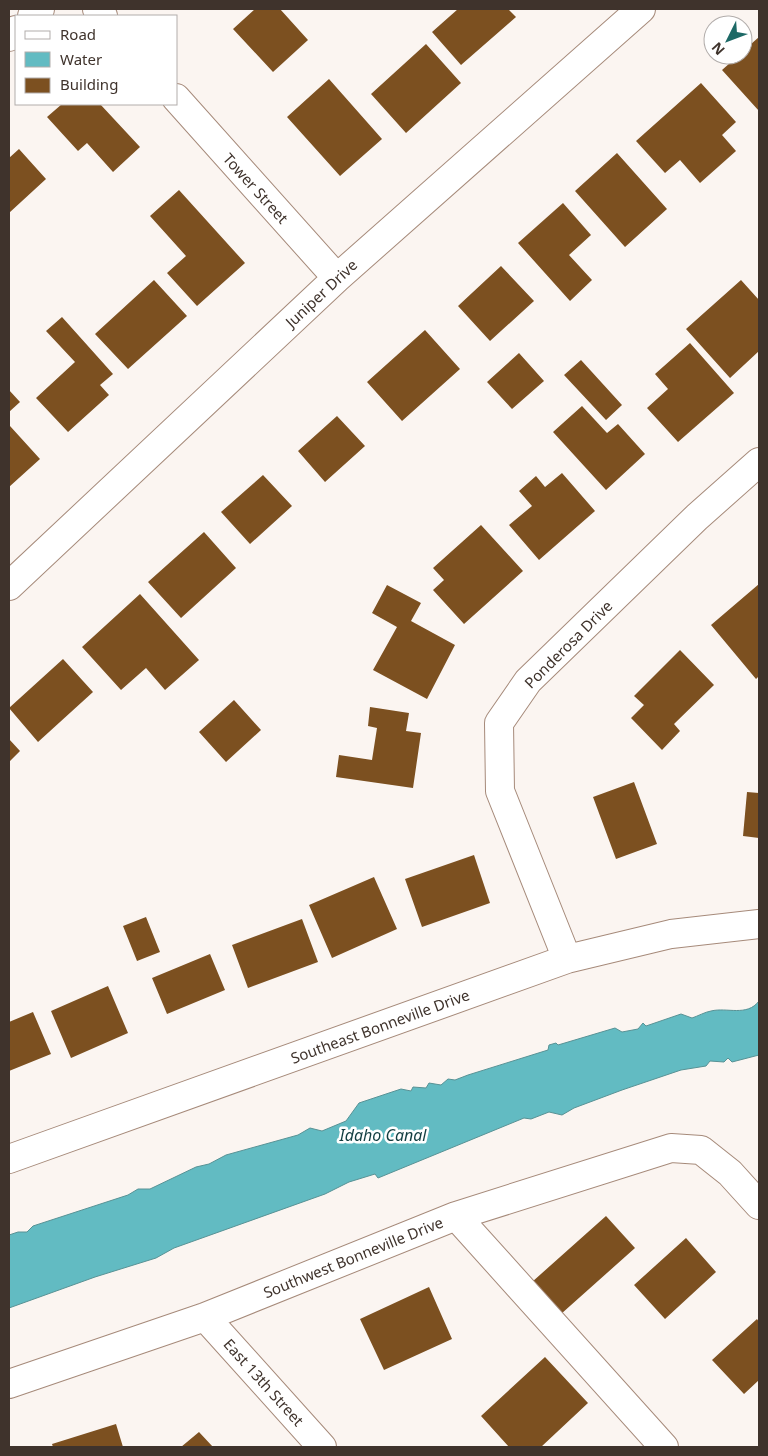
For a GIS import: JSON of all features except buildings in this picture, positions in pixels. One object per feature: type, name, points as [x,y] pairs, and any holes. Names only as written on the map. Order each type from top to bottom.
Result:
[{"type":"street","name":"Juniper Drive","points":[[9,586],[337,278],[641,9]]},
{"type":"street","name":"Tower Street","points":[[178,100],[337,278]]},
{"type":"street","name":"Ponderosa Drive","points":[[567,959],[500,790],[499,723],[528,681],[697,517],[759,462]]},
{"type":"street","name":"Southeast Bonneville Drive","points":[[9,1159],[567,959],[671,934],[759,924]]},
{"type":"street","name":"Southwest Bonneville Drive","points":[[9,1384],[205,1317],[456,1216],[670,1148],[700,1150],[730,1173],[759,1205]]},
{"type":"street","points":[[456,1216],[664,1447]]},
{"type":"street","name":"East 13th Street","points":[[205,1317],[322,1447]]},
{"type":"water","name":"Idaho Canal","points":[[759,1001],[759,1055],[732,1062],[728,1058],[724,1062],[710,1061],[706,1066],[681,1070],[622,1090],[574,1108],[562,1115],[549,1112],[531,1119],[524,1118],[378,1178],[375,1174],[349,1182],[325,1194],[174,1248],[156,1258],[95,1277],[9,1308],[9,1235],[27,1232],[33,1226],[128,1195],[138,1189],[150,1189],[226,1155],[298,1135],[310,1128],[322,1131],[346,1121],[359,1103],[401,1089],[411,1091],[413,1087],[426,1088],[429,1083],[441,1085],[448,1079],[455,1080],[548,1050],[549,1045],[556,1043],[558,1045],[615,1028],[622,1032],[638,1029],[643,1023],[646,1026],[681,1014],[692,1018],[717,1010],[749,1009]]}]
